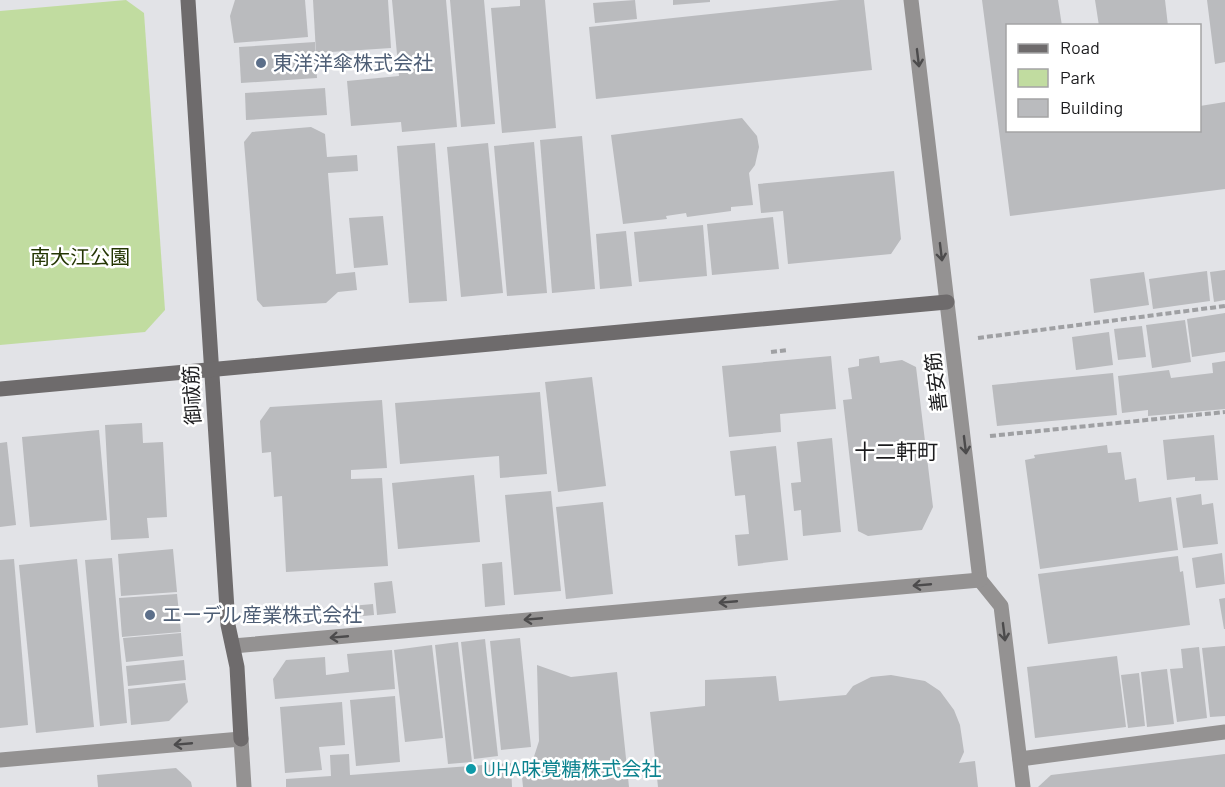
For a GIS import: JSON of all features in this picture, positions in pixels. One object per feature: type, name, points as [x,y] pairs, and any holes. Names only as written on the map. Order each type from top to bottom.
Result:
[{"type":"street","name":"御祓筋","points":[[188,0],[228,625],[233,646],[244,787]]},
{"type":"street","name":"善安筋","points":[[911,0],[980,580]]},
{"type":"street","points":[[0,389],[947,302]]},
{"type":"street","points":[[233,646],[980,580],[1001,606],[1023,787]]},
{"type":"street","points":[[1020,759],[1225,732]]},
{"type":"street","points":[[0,760],[241,739]]},
{"type":"path","points":[[977,338],[1225,306]]},
{"type":"path","points":[[771,352],[788,350]]},
{"type":"path","points":[[989,436],[1225,412]]},
{"type":"green space","name":"南大江公園","points":[[126,0],[144,13],[165,310],[145,332],[0,345],[0,11]]},
{"type":"building","points":[[235,0],[305,0],[308,37],[234,43],[230,16]]},
{"type":"building","points":[[313,0],[388,0],[391,48],[316,53]]},
{"type":"building","points":[[392,0],[446,0],[457,127],[402,132],[401,122],[351,126],[347,81],[399,76]]},
{"type":"building","points":[[450,0],[484,0],[495,124],[461,127]]},
{"type":"building","points":[[520,0],[545,0],[556,128],[502,133],[491,8],[520,6]]},
{"type":"building","points":[[635,0],[637,19],[595,23],[593,3]]},
{"type":"building","points":[[673,0],[710,0],[710,2],[673,5]]},
{"type":"building","points":[[840,0],[864,0],[872,70],[596,99],[589,27]]},
{"type":"building","points":[[982,0],[1058,0],[1062,24],[1006,24],[1006,132],[1201,132],[1201,106],[1225,102],[1225,189],[1010,216]]},
{"type":"building","points":[[1095,0],[1165,0],[1168,24],[1099,24]]},
{"type":"building","points":[[1207,0],[1225,0],[1225,62],[1215,64]]},
{"type":"building","points":[[315,42],[317,78],[241,83],[239,47]]},
{"type":"building","points":[[325,88],[327,115],[246,120],[245,93]]},
{"type":"building","points":[[742,118],[757,136],[759,147],[755,165],[749,173],[753,205],[731,207],[731,211],[687,217],[686,213],[666,216],[667,219],[623,224],[611,135]]},
{"type":"building","points":[[311,127],[325,134],[327,157],[357,155],[358,171],[328,173],[336,274],[355,272],[357,290],[338,292],[326,303],[263,307],[257,300],[244,142],[252,132]]},
{"type":"building","points":[[582,136],[595,289],[552,293],[540,140]]},
{"type":"building","points":[[534,142],[547,293],[507,296],[494,146]]},
{"type":"building","points":[[435,143],[447,301],[409,303],[397,146]]},
{"type":"building","points":[[488,143],[503,293],[461,297],[447,147]]},
{"type":"building","points":[[894,171],[901,239],[891,254],[788,264],[783,211],[761,213],[758,184]]},
{"type":"building","points":[[383,216],[388,265],[354,268],[349,218]]},
{"type":"building","points":[[773,217],[779,269],[712,275],[707,224]]},
{"type":"building","points":[[703,225],[707,276],[639,282],[634,232]]},
{"type":"building","points":[[626,231],[632,286],[600,289],[596,234]]},
{"type":"building","points":[[1225,270],[1225,300],[1214,302],[1210,272]]},
{"type":"building","points":[[1207,271],[1210,301],[1153,309],[1149,279]]},
{"type":"building","points":[[1144,272],[1149,305],[1094,313],[1090,279]]},
{"type":"building","points":[[1225,313],[1225,352],[1192,357],[1187,319]]},
{"type":"building","points":[[1185,320],[1191,362],[1152,368],[1146,325]]},
{"type":"building","points":[[1142,326],[1146,357],[1118,360],[1114,329]]},
{"type":"building","points":[[1109,332],[1113,365],[1076,370],[1072,337]]},
{"type":"building","points":[[831,356],[836,409],[780,414],[781,432],[729,437],[722,366]]},
{"type":"building","points":[[879,356],[880,363],[902,360],[916,367],[933,507],[922,530],[868,536],[858,531],[843,400],[852,399],[848,368],[859,366],[859,359]]},
{"type":"building","points":[[1225,361],[1225,409],[1148,416],[1148,410],[1122,413],[1118,376],[1169,370],[1171,378],[1213,373],[1212,363]]},
{"type":"building","points":[[1113,373],[1117,415],[997,426],[992,385]]},
{"type":"building","points":[[592,377],[606,486],[558,492],[545,382]]},
{"type":"building","points":[[540,392],[547,474],[500,478],[499,456],[400,464],[395,403]]},
{"type":"building","points":[[382,400],[387,468],[351,470],[351,479],[382,478],[388,566],[286,572],[282,496],[274,497],[271,452],[262,453],[260,421],[270,407]]},
{"type":"building","points":[[142,423],[143,443],[163,442],[167,517],[147,518],[149,538],[111,540],[105,425]]},
{"type":"building","points":[[99,430],[107,520],[30,527],[22,437]]},
{"type":"building","points":[[1214,435],[1218,480],[1195,481],[1195,477],[1167,480],[1163,440]]},
{"type":"building","points":[[832,438],[841,532],[803,536],[801,510],[794,511],[791,483],[801,482],[797,442]]},
{"type":"building","points":[[7,442],[16,525],[0,527],[0,443]]},
{"type":"building","points":[[1107,445],[1108,453],[1121,452],[1125,480],[1136,478],[1139,502],[1171,497],[1178,550],[1040,569],[1025,460],[1035,458],[1034,455]]},
{"type":"building","points":[[776,446],[788,560],[738,566],[735,535],[749,534],[745,495],[735,496],[730,451]]},
{"type":"building","points":[[474,475],[480,542],[398,549],[392,483]]},
{"type":"building","points":[[551,491],[561,591],[514,595],[505,495]]},
{"type":"building","points":[[1201,494],[1202,505],[1213,503],[1218,544],[1183,548],[1176,498]]},
{"type":"building","points":[[603,502],[613,594],[566,599],[556,507]]},
{"type":"building","points":[[173,549],[177,592],[121,596],[118,554]]},
{"type":"building","points":[[1222,553],[1225,584],[1196,588],[1192,558]]},
{"type":"building","points":[[1178,556],[1180,572],[1183,571],[1190,625],[1048,644],[1038,574]]},
{"type":"building","points":[[112,558],[127,723],[100,726],[85,560]]},
{"type":"building","points":[[14,559],[28,725],[0,728],[0,560]]},
{"type":"building","points":[[77,559],[94,727],[36,733],[19,565]]},
{"type":"building","points":[[502,562],[505,605],[485,607],[482,564]]},
{"type":"building","points":[[392,581],[396,613],[377,615],[374,583]]},
{"type":"building","name":"エーデル産業株式会社","points":[[177,594],[181,632],[122,637],[119,598]]},
{"type":"building","points":[[1225,598],[1225,629],[1224,629],[1219,599]]},
{"type":"building","points":[[373,604],[374,615],[353,617],[351,606]]},
{"type":"building","points":[[181,633],[183,656],[126,662],[123,638]]},
{"type":"building","points":[[520,638],[531,747],[501,750],[490,641]]},
{"type":"building","points":[[485,639],[498,756],[474,759],[461,642]]},
{"type":"building","points":[[458,642],[472,762],[448,764],[435,645]]},
{"type":"building","points":[[432,645],[443,738],[405,742],[394,650]]},
{"type":"building","points":[[1225,646],[1225,716],[1210,717],[1202,648]]},
{"type":"building","points":[[1199,647],[1207,718],[1177,722],[1170,669],[1183,668],[1181,649]]},
{"type":"building","points":[[392,650],[395,689],[275,699],[273,679],[286,660],[325,657],[326,675],[349,672],[347,654]]},
{"type":"building","points":[[1117,656],[1126,727],[1035,738],[1027,667]]},
{"type":"building","points":[[184,660],[186,680],[128,686],[126,666]]},
{"type":"building","points":[[537,665],[571,677],[617,672],[629,787],[523,787],[521,767],[531,766],[539,741]]},
{"type":"building","points":[[1167,669],[1174,724],[1147,727],[1141,672]]},
{"type":"building","points":[[1139,673],[1145,726],[1128,728],[1121,675]]},
{"type":"building","points":[[891,675],[925,681],[940,691],[954,710],[960,725],[964,752],[959,763],[975,761],[978,787],[658,787],[650,712],[705,706],[705,680],[776,676],[779,701],[846,695],[853,686],[871,677]]},
{"type":"building","points":[[185,683],[188,702],[169,721],[131,725],[128,689]]},
{"type":"building","points":[[395,696],[400,762],[356,766],[350,700]]},
{"type":"building","points":[[342,702],[345,745],[319,747],[322,770],[285,773],[280,707]]},
{"type":"building","name":"UHA味覚糖株式会社","points":[[349,754],[350,775],[511,763],[512,787],[286,787],[286,779],[331,776],[330,755]]},
{"type":"building","points":[[1225,754],[1225,787],[1038,787],[1051,775]]},
{"type":"building","points":[[176,768],[191,782],[192,787],[98,787],[97,775]]},
{"type":"place","name":"東洋洋傘株式会社","points":[[261,63]]},
{"type":"place","name":"エーデル産業株式会社","points":[[150,615]]},
{"type":"place","name":"UHA味覚糖株式会社","points":[[471,769]]},
{"type":"district","name":"十二軒町","points":[[896,452]]}]
